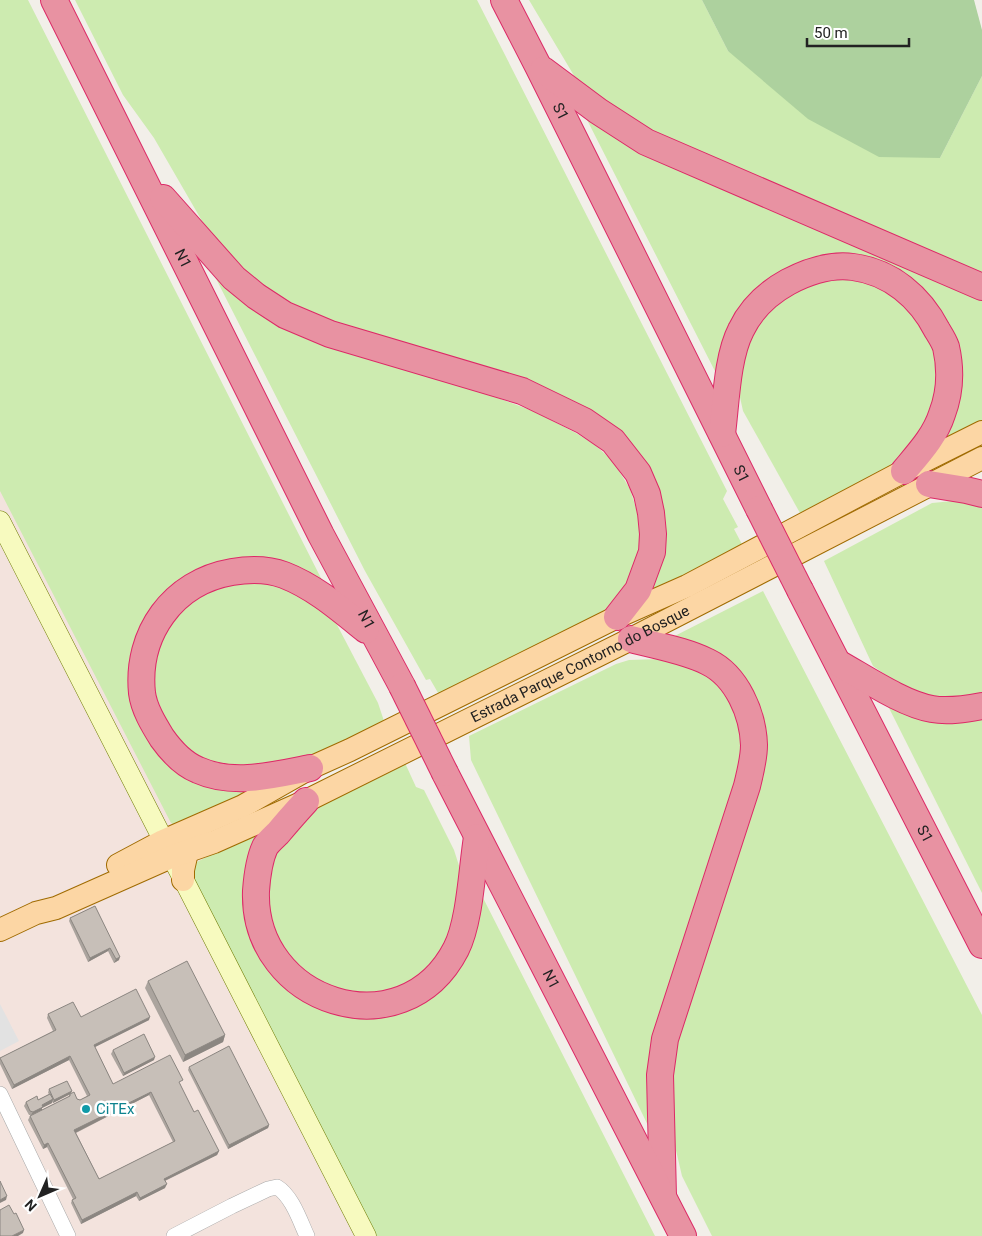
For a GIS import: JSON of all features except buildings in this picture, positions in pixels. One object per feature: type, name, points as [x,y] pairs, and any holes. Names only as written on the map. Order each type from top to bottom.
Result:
[{"type":"highway","name":"N1","points":[[54,0],[321,535],[402,686],[477,837],[683,1236]]},
{"type":"highway","name":"S1","points":[[504,0],[759,509],[982,945]]},
{"type":"highway","points":[[538,66],[598,111],[646,142],[982,287]]},
{"type":"highway","points":[[136,167],[234,278],[256,296],[285,315],[330,334],[522,391],[584,421],[613,441],[638,473],[647,494],[652,513],[653,534],[652,552],[638,590],[617,617]]},
{"type":"highway","points":[[722,434],[732,356],[740,330],[753,310],[773,290],[801,275],[826,268],[853,267],[880,275],[907,290],[928,312],[946,346],[950,380],[942,414],[930,440],[904,471]]},
{"type":"highway","points":[[929,484],[982,494]]},
{"type":"highway","points":[[310,768],[255,778],[236,779],[215,776],[186,764],[171,750],[158,732],[148,713],[142,694],[142,670],[150,635],[172,601],[187,589],[205,579],[249,569],[282,574],[312,588],[374,636]]},
{"type":"highway","points":[[631,639],[694,655],[710,662],[724,673],[737,689],[746,708],[754,745],[753,762],[747,786],[665,1039],[660,1074],[663,1196]]},
{"type":"highway","points":[[838,663],[903,699],[932,709],[959,710],[982,706]]},
{"type":"highway","points":[[306,801],[266,846],[257,878],[256,901],[259,921],[273,956],[284,968],[308,989],[339,1003],[361,1006],[384,1004],[416,992],[435,977],[456,949],[462,932],[477,837]]},
{"type":"main road","name":"Estrada Parque Contorno do Bosque","points":[[171,849],[310,768],[357,747],[617,617],[687,586],[904,471],[982,432]]},
{"type":"main road","name":"Estrada Parque Contorno do Bosque","points":[[171,849],[306,801],[631,639],[982,458]]},
{"type":"main road","points":[[0,521],[182,870],[183,880],[366,1236]]},
{"type":"main road","points":[[0,930],[36,913],[56,908],[110,883],[171,849]]},
{"type":"main road","points":[[36,913],[42,904],[57,896],[171,849]]},
{"type":"street","points":[[0,1094],[68,1236]]},
{"type":"street","points":[[174,1236],[246,1199],[277,1187],[283,1190],[307,1236]]},
{"type":"shaded area","points":[[0,463],[357,1151],[398,1236],[0,1236]]},
{"type":"shaded area","points":[[0,1004],[19,1041],[0,1051]]},
{"type":"green space","points":[[0,0],[28,0],[326,588],[265,561],[148,625],[159,746],[256,790],[177,826],[171,823],[0,491]]},
{"type":"green space","points":[[75,0],[477,0],[727,491],[723,499],[738,527],[734,529],[745,550],[642,596],[658,546],[608,434],[278,307],[213,240],[154,138],[123,95]]},
{"type":"green space","points":[[529,0],[702,0],[728,51],[940,158],[982,76],[982,279],[649,135],[576,79]]},
{"type":"green space","points":[[702,0],[974,0],[982,30],[982,76],[940,158],[879,157],[808,119],[728,51]]},
{"type":"green space","points":[[582,110],[982,295],[982,426],[932,451],[954,394],[904,283],[791,273],[720,381]]},
{"type":"green space","points":[[207,261],[313,340],[351,354],[490,395],[533,411],[595,445],[613,461],[630,489],[639,518],[642,539],[633,579],[609,609],[441,698],[430,679],[426,680],[365,571]]},
{"type":"green space","points":[[851,278],[875,285],[900,299],[919,319],[935,349],[938,379],[932,410],[920,434],[896,463],[800,513],[743,411],[738,388],[750,335],[780,299],[828,279]]},
{"type":"green space","points":[[964,500],[982,505],[982,695],[934,699],[907,690],[873,666],[824,561],[932,503]]},
{"type":"green space","points":[[281,580],[335,621],[378,703],[384,721],[319,753],[273,769],[202,762],[168,728],[153,687],[155,655],[172,618],[222,581]]},
{"type":"green space","points":[[763,591],[982,1015],[982,1236],[712,1236],[682,1176],[667,1112],[668,1058],[762,754],[743,678],[657,645]]},
{"type":"green space","points":[[659,659],[688,666],[712,680],[724,692],[737,713],[744,756],[689,950],[656,1142],[471,760],[469,736],[616,664],[629,660]]},
{"type":"green space","points":[[887,704],[982,718],[982,893]]},
{"type":"green space","points":[[405,763],[416,787],[424,790],[454,850],[463,878],[446,957],[397,993],[354,997],[327,990],[291,963],[265,910],[264,895],[279,838],[313,809]]},
{"type":"green space","points":[[280,819],[250,919],[314,1002],[419,1000],[479,890],[655,1236],[376,1236],[192,875],[193,864]]},
{"type":"place","name":"CiTEx","points":[[86,1109]]}]
